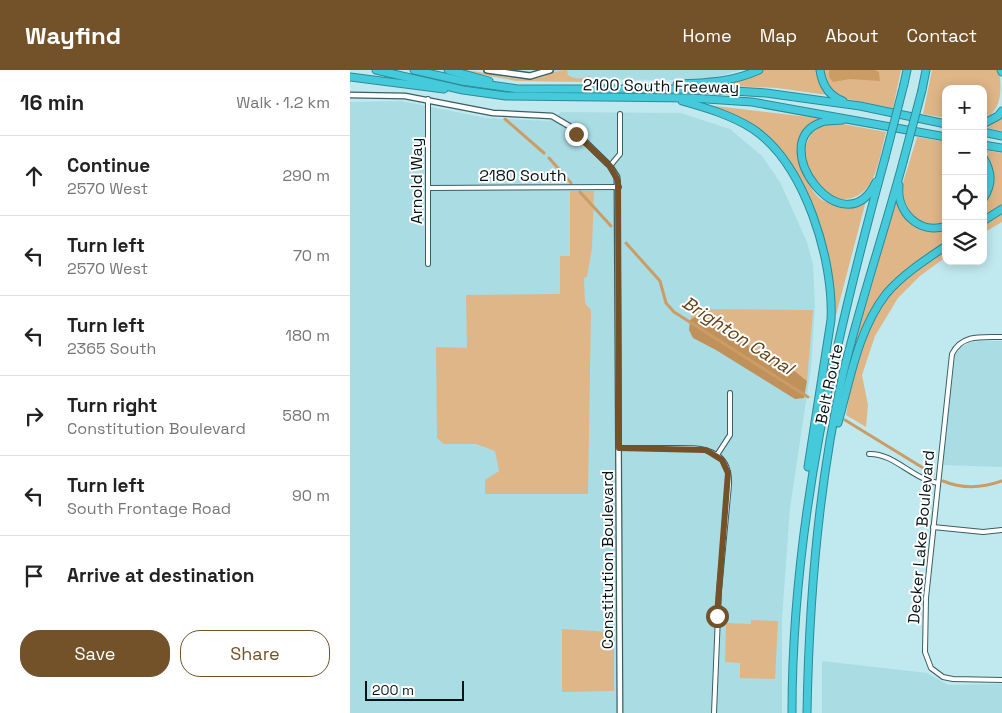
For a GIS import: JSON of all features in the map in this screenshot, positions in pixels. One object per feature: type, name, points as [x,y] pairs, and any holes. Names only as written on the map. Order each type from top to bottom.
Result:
[{"type":"highway","name":"2100 South Freeway","points":[[376,70],[475,92],[531,98],[672,98],[752,102],[942,137]]},
{"type":"highway","name":"2100 South Freeway","points":[[414,70],[495,86],[564,90],[629,88],[757,92],[860,106],[942,122]]},
{"type":"highway","points":[[448,70],[470,78],[507,85],[564,90]]},
{"type":"highway","points":[[629,88],[713,82],[735,78],[760,70]]},
{"type":"highway","points":[[820,70],[821,79],[832,94],[839,99],[860,106]]},
{"type":"highway","name":"Belt Route","points":[[792,713],[792,657],[796,582],[803,544],[811,471],[853,278],[907,70]]},
{"type":"highway","name":"Belt Route","points":[[807,713],[814,563],[826,472],[843,374],[901,172],[927,70]]},
{"type":"highway","points":[[350,77],[422,88],[475,92]]},
{"type":"highway","points":[[672,98],[726,114],[754,130],[771,146],[786,164],[797,184],[819,232],[824,249],[832,297],[831,320],[809,460],[796,582]]},
{"type":"highway","points":[[987,122],[998,116],[1002,111]]},
{"type":"highway","points":[[848,119],[821,123],[808,133],[804,141],[802,156],[804,166],[815,187],[830,200],[850,203],[866,196],[875,185],[883,168]]},
{"type":"highway","points":[[987,133],[1002,136]]},
{"type":"highway","points":[[987,146],[1002,148]]},
{"type":"highway","points":[[987,165],[991,180],[987,190]]},
{"type":"highway","points":[[901,172],[899,196],[908,217],[921,226],[930,229],[942,227]]},
{"type":"highway","points":[[985,220],[1002,209]]},
{"type":"highway","points":[[826,472],[858,350],[874,314],[886,294],[908,273],[942,249]]},
{"type":"main road","points":[[488,70],[530,76],[550,70]]},
{"type":"street","points":[[350,95],[396,95],[428,99],[493,113],[552,116],[565,123],[610,166],[620,154],[620,114]]},
{"type":"street","name":"Arnold Way","points":[[428,99],[428,264]]},
{"type":"street","name":"Constitution Boulevard","points":[[610,166],[617,177],[619,187],[620,713]]},
{"type":"street","name":"2180 South","points":[[428,188],[619,187]]},
{"type":"street","name":"Decker Lake Boulevard","points":[[1002,336],[965,339],[956,347],[950,362],[925,617],[926,659],[936,673],[948,678],[1002,680]]},
{"type":"street","points":[[716,455],[730,435],[730,393]]},
{"type":"street","points":[[619,448],[696,448],[708,450],[716,455],[726,466],[729,481],[718,591],[714,713]]},
{"type":"street","points":[[869,454],[882,455],[923,480],[938,483]]},
{"type":"street","points":[[933,527],[983,532],[1002,530]]},
{"type":"shaded area","points":[[458,70],[529,79],[567,70],[568,75],[573,78],[582,78],[590,75],[590,82],[516,81]]},
{"type":"shaded area","points":[[544,70],[741,70],[713,78],[676,80],[550,79]]},
{"type":"shaded area","points":[[761,70],[817,70],[820,82],[827,95],[777,88],[711,85]]},
{"type":"shaded area","points":[[821,70],[901,70],[893,108],[842,98],[832,93]]},
{"type":"shaded area","points":[[829,70],[875,70],[879,72],[880,81],[850,79],[833,82],[829,77]]},
{"type":"shaded area","points":[[932,70],[999,70],[999,99],[994,111],[987,118],[987,85],[942,85],[942,117],[923,114]]},
{"type":"shaded area","points":[[401,101],[486,118],[549,121],[561,112],[681,113],[730,129],[762,156],[780,182],[807,242],[813,265],[815,306],[811,368],[790,508],[782,619],[782,713],[350,713],[350,102]]},
{"type":"shaded area","points":[[713,107],[826,119],[804,136],[806,167],[812,188],[817,196],[825,201],[836,203],[867,197],[836,315],[830,264],[820,227],[808,199],[769,140]]},
{"type":"shaded area","points":[[1002,112],[1002,131],[987,128],[987,124]]},
{"type":"shaded area","points":[[838,123],[886,132],[872,181],[865,190],[856,196],[845,199],[830,198],[808,173],[804,148],[811,134],[822,125]]},
{"type":"shaded area","points":[[917,137],[942,141],[942,226],[931,227],[906,213],[901,189]]},
{"type":"shaded area","points":[[987,151],[1002,153],[1002,207],[987,216],[987,193],[991,186],[987,168]]},
{"type":"shaded area","points":[[570,191],[594,191],[592,248],[587,277],[584,278],[585,303],[591,310],[588,494],[485,494],[485,480],[499,471],[495,451],[476,444],[444,444],[437,438],[436,347],[467,348],[466,295],[560,294],[560,256],[570,256]]},
{"type":"shaded area","points":[[896,202],[903,215],[912,224],[922,229],[934,231],[942,230],[942,245],[915,263],[892,285],[853,357],[851,357]]},
{"type":"shaded area","points":[[1002,211],[1002,222],[987,231],[987,220]]},
{"type":"shaded area","points":[[942,250],[942,260],[920,276],[898,298],[875,336],[862,375],[868,405],[866,427],[846,415],[853,378],[863,342],[870,324],[890,293],[919,266]]},
{"type":"shaded area","points":[[694,309],[813,310],[807,381],[783,362],[765,355],[697,316],[690,320]]},
{"type":"shaded area","points":[[697,316],[765,355],[783,362],[807,381],[804,398],[795,399],[716,350],[693,338],[689,330],[690,320]]},
{"type":"shaded area","points":[[1002,341],[1002,467],[943,465],[955,355],[961,347],[970,342]]},
{"type":"shaded area","points":[[751,620],[778,621],[775,679],[740,678],[740,663],[725,662],[726,623],[751,624]]},
{"type":"shaded area","points":[[562,629],[611,632],[614,634],[614,691],[562,692]]},
{"type":"shaded area","points":[[822,661],[927,673],[948,685],[1002,684],[1002,713],[822,713]]},
{"type":"waterway","name":"Brighton Canal","points":[[505,119],[544,153]]},
{"type":"waterway","name":"Brighton Canal","points":[[549,158],[571,183]]},
{"type":"waterway","name":"Brighton Canal","points":[[580,192],[611,226]]},
{"type":"waterway","name":"Brighton Canal","points":[[626,243],[660,281],[666,303],[674,312],[808,397]]},
{"type":"waterway","name":"Brighton Canal","points":[[845,420],[933,474]]},
{"type":"waterway","name":"Brighton Canal","points":[[943,481],[950,484],[972,487],[1002,481]]},
{"type":"route","points":[[576,134],[610,166],[618,181],[619,448],[696,448],[713,452],[726,466],[729,485],[717,616]]}]
